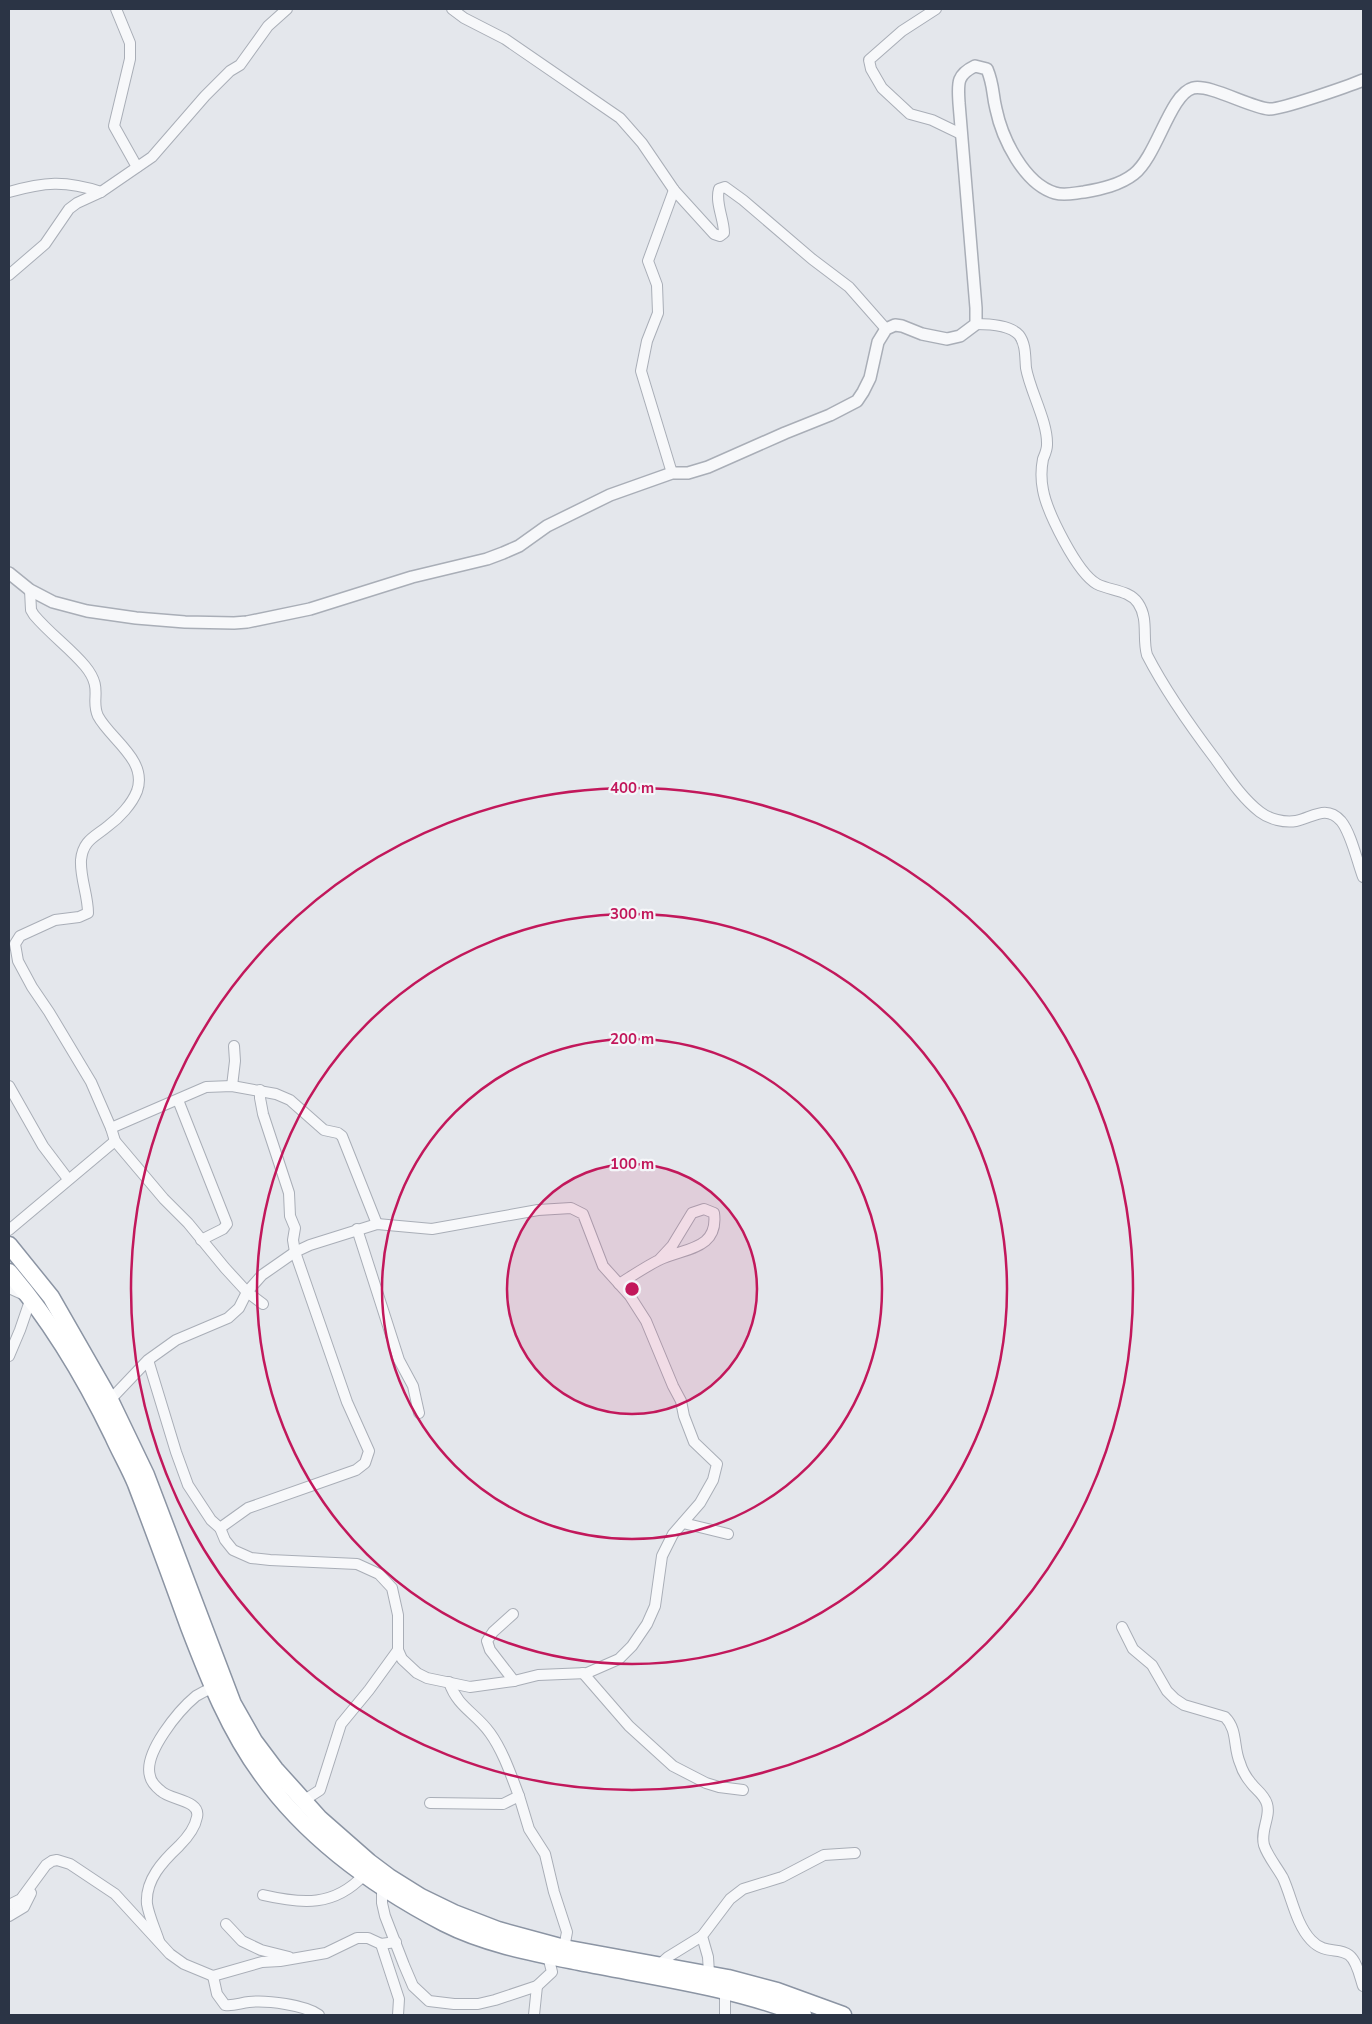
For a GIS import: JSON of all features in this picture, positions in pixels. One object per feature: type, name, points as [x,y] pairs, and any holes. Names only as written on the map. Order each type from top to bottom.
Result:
[{"type":"highway","points":[[9,1245],[50,1297],[110,1400],[146,1475],[233,1704],[254,1741],[320,1819],[369,1862],[420,1896],[454,1913],[498,1930],[564,1948],[709,1973],[777,1991],[844,2015]]},
{"type":"highway","points":[[9,1272],[57,1332],[95,1399],[134,1480],[213,1688],[234,1732],[263,1777],[310,1829],[382,1888],[446,1924],[494,1942],[548,1956],[725,1990],[803,2015]]},
{"type":"street","points":[[116,9],[130,43],[130,59],[114,126],[137,166]]},
{"type":"street","points":[[9,275],[45,244],[69,209],[100,192],[152,157],[205,96],[230,71],[240,65],[268,26],[287,9]]},
{"type":"street","points":[[452,9],[464,18],[504,39],[620,118],[642,143],[674,190],[709,231],[720,236],[724,233],[724,224],[717,196],[719,189],[725,187],[731,190],[812,260],[849,287],[886,329]]},
{"type":"street","points":[[936,9],[902,31],[869,60],[870,69],[882,88],[910,114],[932,120],[961,134]]},
{"type":"street","points":[[976,324],[958,83],[964,71],[975,66],[987,69],[993,84],[996,108],[1003,132],[1018,162],[1035,182],[1054,193],[1066,195],[1117,184],[1134,174],[1153,152],[1173,108],[1182,95],[1192,88],[1204,88],[1251,106],[1272,110],[1363,80]]},
{"type":"street","points":[[9,192],[37,184],[53,182],[84,186],[100,192]]},
{"type":"street","points":[[672,473],[641,371],[647,341],[658,313],[657,285],[648,261],[674,190]]},
{"type":"street","points":[[9,573],[41,597],[69,607],[109,614],[211,624],[247,622],[310,609],[412,577],[487,559],[519,546],[547,526],[602,499],[672,473],[688,473],[708,467],[778,436],[830,416],[858,401],[870,378],[878,342],[886,329],[902,326],[922,334],[947,339],[960,336],[976,324],[1003,327],[1021,337],[1025,349],[1026,368],[1031,388],[1047,435],[1047,445],[1041,472],[1042,489],[1061,536],[1089,578],[1103,587],[1128,595],[1137,602],[1143,615],[1145,648],[1148,655],[1178,706],[1237,789],[1261,813],[1273,819],[1295,821],[1317,812],[1336,816],[1346,829],[1363,877]]},
{"type":"street","points":[[30,590],[31,610],[34,616],[77,657],[91,674],[96,684],[98,716],[127,750],[136,769],[138,790],[127,806],[108,827],[87,841],[83,850],[81,871],[88,913],[79,917],[55,920],[20,936],[15,944],[18,961],[84,1070],[111,1128],[115,1142],[164,1199],[188,1223],[246,1292],[263,1304]]},
{"type":"street","points":[[232,1086],[235,1061],[234,1046]]},
{"type":"street","points":[[9,1086],[43,1146],[68,1179]]},
{"type":"street","points":[[111,1128],[206,1087],[232,1086],[276,1094],[290,1100],[324,1130],[338,1133],[342,1136],[376,1224]]},
{"type":"street","points":[[220,1528],[248,1508],[356,1470],[366,1463],[369,1451],[347,1402],[295,1252],[293,1240],[295,1228],[290,1216],[289,1193],[265,1119],[260,1090]]},
{"type":"street","points":[[178,1100],[227,1224],[223,1229],[201,1240]]},
{"type":"street","points":[[9,1230],[68,1179],[115,1142]]},
{"type":"street","points":[[110,1400],[148,1360],[176,1340],[228,1318],[239,1308],[246,1292],[262,1275],[295,1252],[376,1224],[439,1228],[538,1210],[574,1208],[582,1214],[602,1266],[635,1302],[646,1321],[681,1401],[684,1416],[694,1442],[717,1464],[713,1480],[700,1503],[674,1534],[662,1556],[655,1606],[647,1624],[632,1646],[619,1659],[602,1668],[583,1673],[538,1675],[514,1681],[470,1687],[427,1678],[417,1673],[402,1659],[398,1650],[398,1615],[392,1588],[379,1574],[357,1564],[251,1558],[233,1550],[225,1540],[220,1528],[211,1520],[188,1485],[148,1360]]},
{"type":"street","points":[[619,1284],[659,1260],[696,1248],[711,1237],[716,1226],[714,1213],[704,1209],[692,1213],[672,1246],[659,1260]]},
{"type":"street","points":[[357,1229],[399,1360],[413,1386],[419,1413]]},
{"type":"street","points":[[9,1288],[31,1298],[9,1356]]},
{"type":"street","points":[[683,1523],[728,1534]]},
{"type":"street","points":[[513,1614],[492,1632],[487,1641],[490,1650],[514,1681]]},
{"type":"street","points":[[1122,1627],[1133,1649],[1152,1665],[1167,1691],[1175,1699],[1184,1705],[1225,1717],[1229,1722],[1233,1728],[1239,1761],[1244,1773],[1264,1797],[1267,1804],[1268,1810],[1263,1830],[1264,1845],[1283,1878],[1304,1930],[1318,1947],[1327,1951],[1349,1955],[1354,1960],[1363,1986]]},
{"type":"street","points":[[303,1801],[320,1790],[340,1724],[369,1690],[398,1650]]},
{"type":"street","points":[[583,1673],[629,1726],[673,1766],[706,1783],[719,1787],[743,1790]]},
{"type":"street","points":[[449,1682],[460,1704],[491,1733],[510,1770],[529,1829],[545,1854],[554,1892],[567,1932],[564,1948]]},
{"type":"street","points":[[160,1944],[148,1904],[148,1892],[153,1877],[160,1865],[186,1838],[198,1816],[197,1809],[192,1804],[163,1794],[150,1776],[149,1764],[152,1752],[186,1706],[198,1695],[213,1688]]},
{"type":"street","points":[[430,1803],[503,1804],[519,1796]]},
{"type":"street","points":[[659,1965],[668,1957],[702,1936],[730,1899],[743,1889],[782,1877],[824,1855],[855,1853]]},
{"type":"street","points":[[9,1905],[21,1899],[32,1887],[46,1865],[57,1860],[70,1864],[115,1894],[160,1944],[184,1964],[213,1976],[262,1962],[296,1959],[326,1953],[357,1938],[368,1938],[381,1944],[396,1942]]},
{"type":"street","points":[[262,1895],[293,1902],[322,1901],[354,1886],[364,1875]]},
{"type":"street","points":[[9,1916],[24,1907],[32,1887]]},
{"type":"street","points":[[382,1888],[382,1903],[385,1916],[413,1986],[429,2001],[478,2004],[537,1986],[552,1972],[548,1956]]},
{"type":"street","points":[[226,1924],[242,1942],[261,1950],[296,1959]]},
{"type":"street","points":[[702,1936],[708,1958],[709,1973]]},
{"type":"street","points":[[381,1944],[387,1956],[399,1999],[398,2015]]},
{"type":"street","points":[[213,1976],[216,1994],[225,2004],[235,2006],[261,2002],[311,2010],[319,2015]]},
{"type":"street","points":[[534,2015],[537,1986]]},
{"type":"street","points":[[725,1990],[725,2015]]}]
